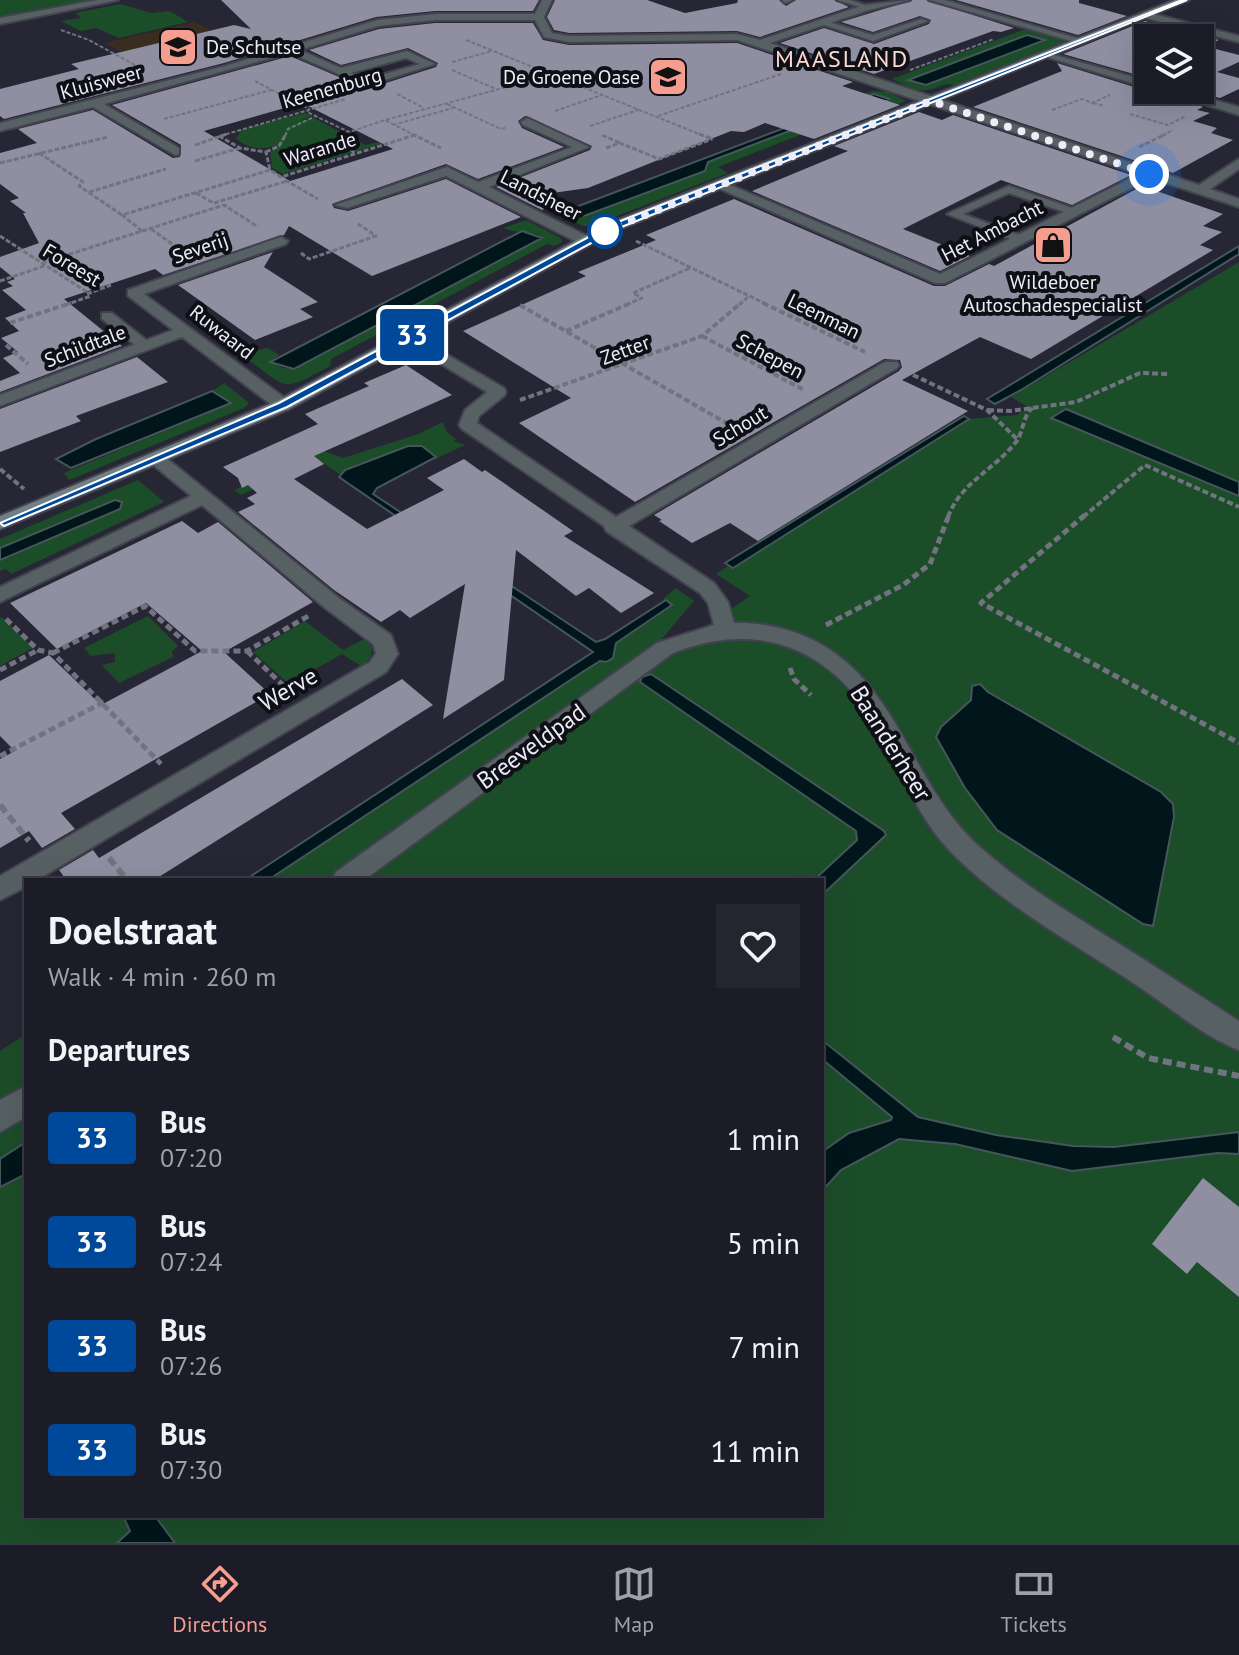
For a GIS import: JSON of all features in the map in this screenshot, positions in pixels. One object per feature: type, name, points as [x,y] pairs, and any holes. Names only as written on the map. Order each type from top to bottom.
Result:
[{"type":"street","points":[[0,21],[113,0]]},
{"type":"street","points":[[547,0],[539,17],[548,35],[569,39],[737,37],[1239,203]]},
{"type":"street","points":[[760,43],[867,7],[905,0]]},
{"type":"street","points":[[934,0],[1082,41]]},
{"type":"street","points":[[0,523],[158,460],[283,405],[610,228],[1178,1]]},
{"type":"street","points":[[1146,15],[1239,39]]},
{"type":"street","name":"Kluisweer","points":[[0,127],[229,68],[366,26],[414,18],[539,17]]},
{"type":"street","points":[[290,49],[340,72],[366,83],[430,64],[407,54],[340,72]]},
{"type":"street","points":[[1054,52],[1134,69]]},
{"type":"street","points":[[1054,52],[1102,72],[1134,81]]},
{"type":"street","points":[[1102,72],[1102,66],[1116,64]]},
{"type":"street","points":[[1214,91],[1239,98]]},
{"type":"street","points":[[95,103],[175,151]]},
{"type":"street","points":[[1214,104],[1239,111]]},
{"type":"street","points":[[527,122],[583,147]]},
{"type":"street","name":"Landsheer","points":[[479,186],[583,147]]},
{"type":"street","points":[[1199,191],[1239,163]]},
{"type":"street","name":"Landsheer","points":[[342,205],[447,171],[586,241]]},
{"type":"street","name":"Het Ambacht","points":[[718,185],[940,280],[1149,174]]},
{"type":"street","name":"Severij","points":[[133,293],[281,241]]},
{"type":"street","name":"Ruwaard","points":[[133,293],[283,405]]},
{"type":"street","name":"Schildtale","points":[[0,401],[185,331]]},
{"type":"street","points":[[408,337],[498,392],[471,414],[468,425],[613,527],[707,588],[718,602],[725,628]]},
{"type":"street","name":"Schout","points":[[613,527],[891,365]]},
{"type":"street","name":"Werve","points":[[0,889],[378,667],[387,654],[383,640],[332,603],[158,460]]},
{"type":"street","points":[[0,595],[202,498]]},
{"type":"street","name":"Baanderheer","points":[[725,628],[776,633],[828,659],[868,695],[929,804],[956,842],[1031,902],[1239,1037]]},
{"type":"street","name":"Breeveldpad","points":[[348,878],[665,648],[694,634],[725,628]]},
{"type":"street","points":[[0,1117],[24,1101]]},
{"type":"lane","points":[[841,0],[867,7]]},
{"type":"lane","points":[[822,23],[873,38],[924,21]]},
{"type":"lane","points":[[1021,239],[953,214],[1009,189],[1074,212]]},
{"type":"lane","points":[[107,316],[145,346]]},
{"type":"path","points":[[22,17],[89,40],[152,74]]},
{"type":"path","points":[[414,18],[713,139],[659,159],[620,143],[597,151],[583,147]]},
{"type":"path","points":[[441,65],[493,51]]},
{"type":"path","points":[[657,117],[816,62]]},
{"type":"path","points":[[229,68],[309,109],[307,112],[314,117],[349,132],[356,137],[349,147],[355,154]]},
{"type":"path","points":[[449,69],[496,89]]},
{"type":"path","name":"Warande","points":[[385,120],[525,82],[545,71]]},
{"type":"path","points":[[525,82],[560,77]]},
{"type":"path","points":[[0,163],[38,152],[59,150],[272,90]]},
{"type":"path","points":[[1092,103],[1120,90]]},
{"type":"path","points":[[392,92],[425,108]]},
{"type":"path","points":[[1052,110],[1086,97],[1079,92]]},
{"type":"path","name":"Keenenburg","points":[[175,151],[354,96]]},
{"type":"path","points":[[1082,99],[1105,106]]},
{"type":"path","points":[[393,125],[454,108]]},
{"type":"path","points":[[587,127],[639,110]]},
{"type":"path","points":[[1130,114],[1168,125],[1193,113]]},
{"type":"path","points":[[219,136],[240,148],[266,152],[279,146],[288,129],[314,117]]},
{"type":"path","points":[[349,132],[385,120]]},
{"type":"path","name":"Warande","points":[[122,215],[270,170],[281,177],[415,135],[385,120]]},
{"type":"path","points":[[0,281],[142,231],[79,186],[83,182],[38,152]]},
{"type":"path","points":[[266,152],[270,170]]},
{"type":"path","points":[[281,177],[334,208],[342,205]]},
{"type":"path","points":[[214,203],[287,181]]},
{"type":"path","points":[[195,193],[219,206]]},
{"type":"path","points":[[150,228],[205,267]]},
{"type":"path","name":"Leenman","points":[[610,228],[987,410],[1018,440]]},
{"type":"path","name":"Foreest","points":[[2,239],[92,295],[107,301],[133,293]]},
{"type":"path","points":[[566,331],[642,298],[633,293],[691,267]]},
{"type":"path","points":[[494,290],[759,440]]},
{"type":"path","points":[[10,323],[92,295]]},
{"type":"path","name":"Zetter","points":[[498,392],[516,401],[702,336],[749,296]]},
{"type":"path","name":"Schepen","points":[[702,336],[826,401]]},
{"type":"path","points":[[987,410],[1076,402],[1140,373],[1170,374]]},
{"type":"path","points":[[797,641],[903,585],[930,564],[955,499],[1018,440],[1024,416],[1032,408]]},
{"type":"path","points":[[1239,507],[1145,465],[981,603],[1239,743]]},
{"type":"path","points":[[53,653],[145,606],[195,651],[247,651],[332,603]]},
{"type":"path","points":[[0,613],[38,650],[53,653],[104,702],[179,784]]},
{"type":"path","points":[[0,670],[38,650]]},
{"type":"path","points":[[247,651],[307,708]]},
{"type":"path","points":[[0,756],[104,702]]},
{"type":"path","points":[[0,805],[46,862]]},
{"type":"path","points":[[1113,1037],[1148,1058],[1239,1076]]},
{"type":"shaded area","name":"De Schutse","points":[[194,22],[252,50],[162,73],[104,43]]},
{"type":"green space","points":[[0,0],[105,0],[0,20]]},
{"type":"green space","points":[[120,4],[152,13],[170,11],[188,22],[119,38],[96,28],[81,31],[61,21],[81,18],[75,13]]},
{"type":"green space","points":[[1025,29],[1066,42],[954,85],[922,90],[892,79]]},
{"type":"green space","points":[[873,91],[889,92],[906,101],[845,127],[828,124],[718,167],[728,173],[591,226],[583,226],[557,214],[568,210],[581,216],[708,166],[707,162],[813,122],[861,98],[857,96]]},
{"type":"green space","points":[[304,113],[312,116],[299,121],[314,118],[365,145],[406,136],[283,174],[272,168],[270,153],[278,145],[257,148],[236,139],[241,130]]},
{"type":"green space","points":[[526,220],[561,238],[562,242],[554,246],[547,244],[331,359],[330,366],[303,380],[294,384],[279,382],[246,358],[247,351],[268,348],[279,355],[270,361],[283,368],[294,369],[540,239],[541,236],[536,234],[503,228]]},
{"type":"green space","points":[[1239,262],[1239,1543],[175,1543],[156,1518],[824,1518],[824,878],[271,878],[600,660],[606,662],[612,658],[616,643],[672,606],[663,599],[676,588],[694,601],[661,640],[639,657],[696,633],[750,596],[716,574],[728,566],[733,568],[969,419],[1017,415],[1028,407],[1011,397]]},
{"type":"green space","points":[[224,383],[249,403],[244,408],[69,480],[64,473],[231,404],[212,391]]},
{"type":"green space","points":[[443,422],[446,431],[456,439],[453,441],[465,445],[435,459],[412,445],[339,474],[316,458],[241,495],[234,490],[319,449],[343,458],[418,434]]},
{"type":"green space","points":[[138,480],[164,502],[11,574],[6,569],[0,571],[0,560],[120,509],[122,502],[114,500],[0,548],[0,539]]},
{"type":"green space","points":[[148,616],[178,646],[172,651],[173,657],[119,683],[102,665],[115,662],[115,653],[91,656],[84,648]]},
{"type":"green space","points":[[0,618],[33,648],[0,666]]},
{"type":"green space","points":[[305,621],[343,650],[366,638],[372,647],[371,658],[361,666],[342,654],[289,684],[253,652]]},
{"type":"green space","points":[[24,1035],[24,1089],[0,1105],[0,1051]]},
{"type":"green space","points":[[24,1111],[24,1518],[153,1518],[127,1543],[0,1543],[0,1127]]},
{"type":"water","points":[[1027,35],[1045,40],[926,85],[908,80]]},
{"type":"water","points":[[874,94],[889,99],[869,108],[813,122],[708,162],[705,171],[584,216],[568,210]]},
{"type":"water","points":[[522,231],[542,238],[294,369],[270,362]]},
{"type":"water","points":[[1239,246],[1239,254],[1021,390],[995,404],[987,399]]},
{"type":"water","points":[[212,391],[231,403],[71,468],[56,459],[96,439]]},
{"type":"water","points":[[1066,409],[1239,482],[1239,496],[1051,418]]},
{"type":"water","points":[[964,416],[969,419],[733,568],[725,563]]},
{"type":"water","points":[[408,446],[422,446],[436,457],[377,488],[373,494],[596,642],[666,600],[672,605],[616,643],[613,658],[600,661],[584,671],[271,878],[248,878],[593,652],[339,477],[345,470]]},
{"type":"water","points":[[115,500],[122,502],[120,509],[0,560],[0,548]]},
{"type":"water","points":[[651,674],[886,835],[824,893],[824,878],[816,878],[857,840],[856,831],[640,682],[642,677]]},
{"type":"water","points":[[980,684],[988,692],[1161,792],[1173,804],[1174,817],[1153,926],[1143,924],[997,830],[965,788],[936,737],[941,727],[971,700],[972,686]]},
{"type":"water","points":[[824,1042],[918,1117],[996,1135],[1073,1146],[1114,1147],[1239,1132],[1239,1154],[1218,1153],[1072,1171],[955,1144],[899,1139],[841,1170],[824,1189],[824,1151],[849,1133],[891,1120],[892,1117],[824,1061]]},
{"type":"water","points":[[24,1143],[24,1175],[0,1187],[0,1159]]},
{"type":"water","points":[[124,1518],[156,1518],[175,1543],[117,1543],[130,1531]]},
{"type":"building","points":[[221,0],[539,0],[533,11],[435,11],[376,17],[224,63],[4,119],[0,116],[0,89],[79,69],[71,64],[234,25],[251,29]]},
{"type":"building","points":[[555,0],[647,0],[685,13],[737,3],[738,0],[779,0],[786,6],[796,0],[834,0],[849,7],[760,37],[737,31],[569,33],[554,30],[547,17]]},
{"type":"building","points":[[913,0],[926,0],[1014,28],[993,31],[874,74],[780,43],[824,28],[874,44],[929,24],[931,20],[920,16],[873,32],[841,22]]},
{"type":"building","points":[[956,0],[1079,0],[1079,3],[1127,16],[1078,35]]},
{"type":"building","points":[[435,23],[533,23],[543,40],[569,45],[737,43],[853,82],[842,86],[900,105],[814,139],[765,123],[744,132],[731,131],[588,188],[531,196],[551,206],[542,210],[496,187],[590,150],[592,146],[525,116],[518,121],[522,128],[564,147],[478,179],[446,164],[332,204],[334,208],[348,211],[446,179],[521,217],[372,276],[289,226],[284,235],[163,275],[155,269],[64,299],[122,346],[0,392],[0,381],[20,373],[3,358],[18,352],[1,338],[19,331],[5,318],[26,310],[2,290],[13,286],[7,282],[15,279],[0,267],[0,257],[39,243],[23,213],[26,213],[10,201],[19,198],[0,184],[0,153],[37,143],[18,129],[93,110],[173,158],[180,157],[181,145],[112,105],[290,56],[367,89],[436,67],[438,63],[408,48],[341,65],[309,50],[379,29]],"holes":[[[302,103],[393,149],[290,181],[204,131]]]},
{"type":"building","points":[[1134,25],[1134,74],[1063,54]]},
{"type":"building","points":[[1214,49],[1239,55],[1239,62],[1217,72],[1239,78],[1239,89],[1220,98],[1214,96]]},
{"type":"building","points":[[1057,63],[1134,87],[1134,104],[1195,104],[1203,107],[1197,110],[1210,113],[1193,121],[1217,128],[1211,133],[1233,140],[1173,173],[973,107],[1062,71]]},
{"type":"building","points":[[919,112],[942,120],[953,115],[1131,175],[1072,205],[1001,180],[903,229],[970,256],[940,271],[752,191],[848,151],[834,146]]},
{"type":"building","points":[[1151,181],[1155,182],[1145,187],[1223,214],[1203,226],[1222,232],[1200,245],[1213,250],[1031,359],[980,337],[902,380],[968,411],[758,541],[730,523],[692,543],[654,515],[899,371],[902,367],[900,360],[884,359],[635,502],[519,423],[571,398],[463,331],[586,276],[578,272],[656,240],[646,235],[734,199],[934,286],[945,286],[989,264],[994,266]]},
{"type":"building","points":[[273,252],[264,267],[318,302],[300,309],[313,317],[255,340],[178,285]]},
{"type":"building","points":[[137,357],[168,382],[76,416],[81,421],[0,452],[0,409]]},
{"type":"building","points":[[406,365],[452,395],[314,456],[324,464],[294,479],[367,529],[444,490],[427,478],[464,459],[573,531],[564,536],[654,593],[621,613],[589,588],[576,596],[516,550],[504,680],[443,719],[465,584],[410,618],[400,610],[381,622],[334,590],[238,512],[255,504],[247,498],[257,493],[248,485],[242,488],[238,478],[223,467],[318,424],[305,414],[369,386],[364,383]]},
{"type":"building","points":[[182,521],[198,533],[218,522],[313,602],[224,652],[270,694],[61,813],[75,829],[42,848],[29,831],[0,848],[0,759],[15,751],[0,736],[0,681],[49,655],[101,705],[202,651],[146,603],[57,649],[10,603]]},
{"type":"building","points":[[402,679],[433,705],[157,878],[65,878],[59,870],[93,850],[99,858]]},
{"type":"building","points":[[1203,1178],[1239,1207],[1239,1297],[1197,1262],[1187,1274],[1152,1244]]},
{"type":"bus line","name":"33","points":[[0,523],[158,460],[283,405],[616,226],[1184,0]]},
{"type":"place","name":"De Schutse","points":[[178,47]]},
{"type":"place","name":"De Groene Oase","points":[[668,77]]},
{"type":"place","name":"Wildeboer Autoschadespecialist","points":[[1053,245]]},
{"type":"district","name":"MAASLAND","points":[[842,58]]},
{"type":"route","points":[[605,231],[931,101],[1149,174]]}]
